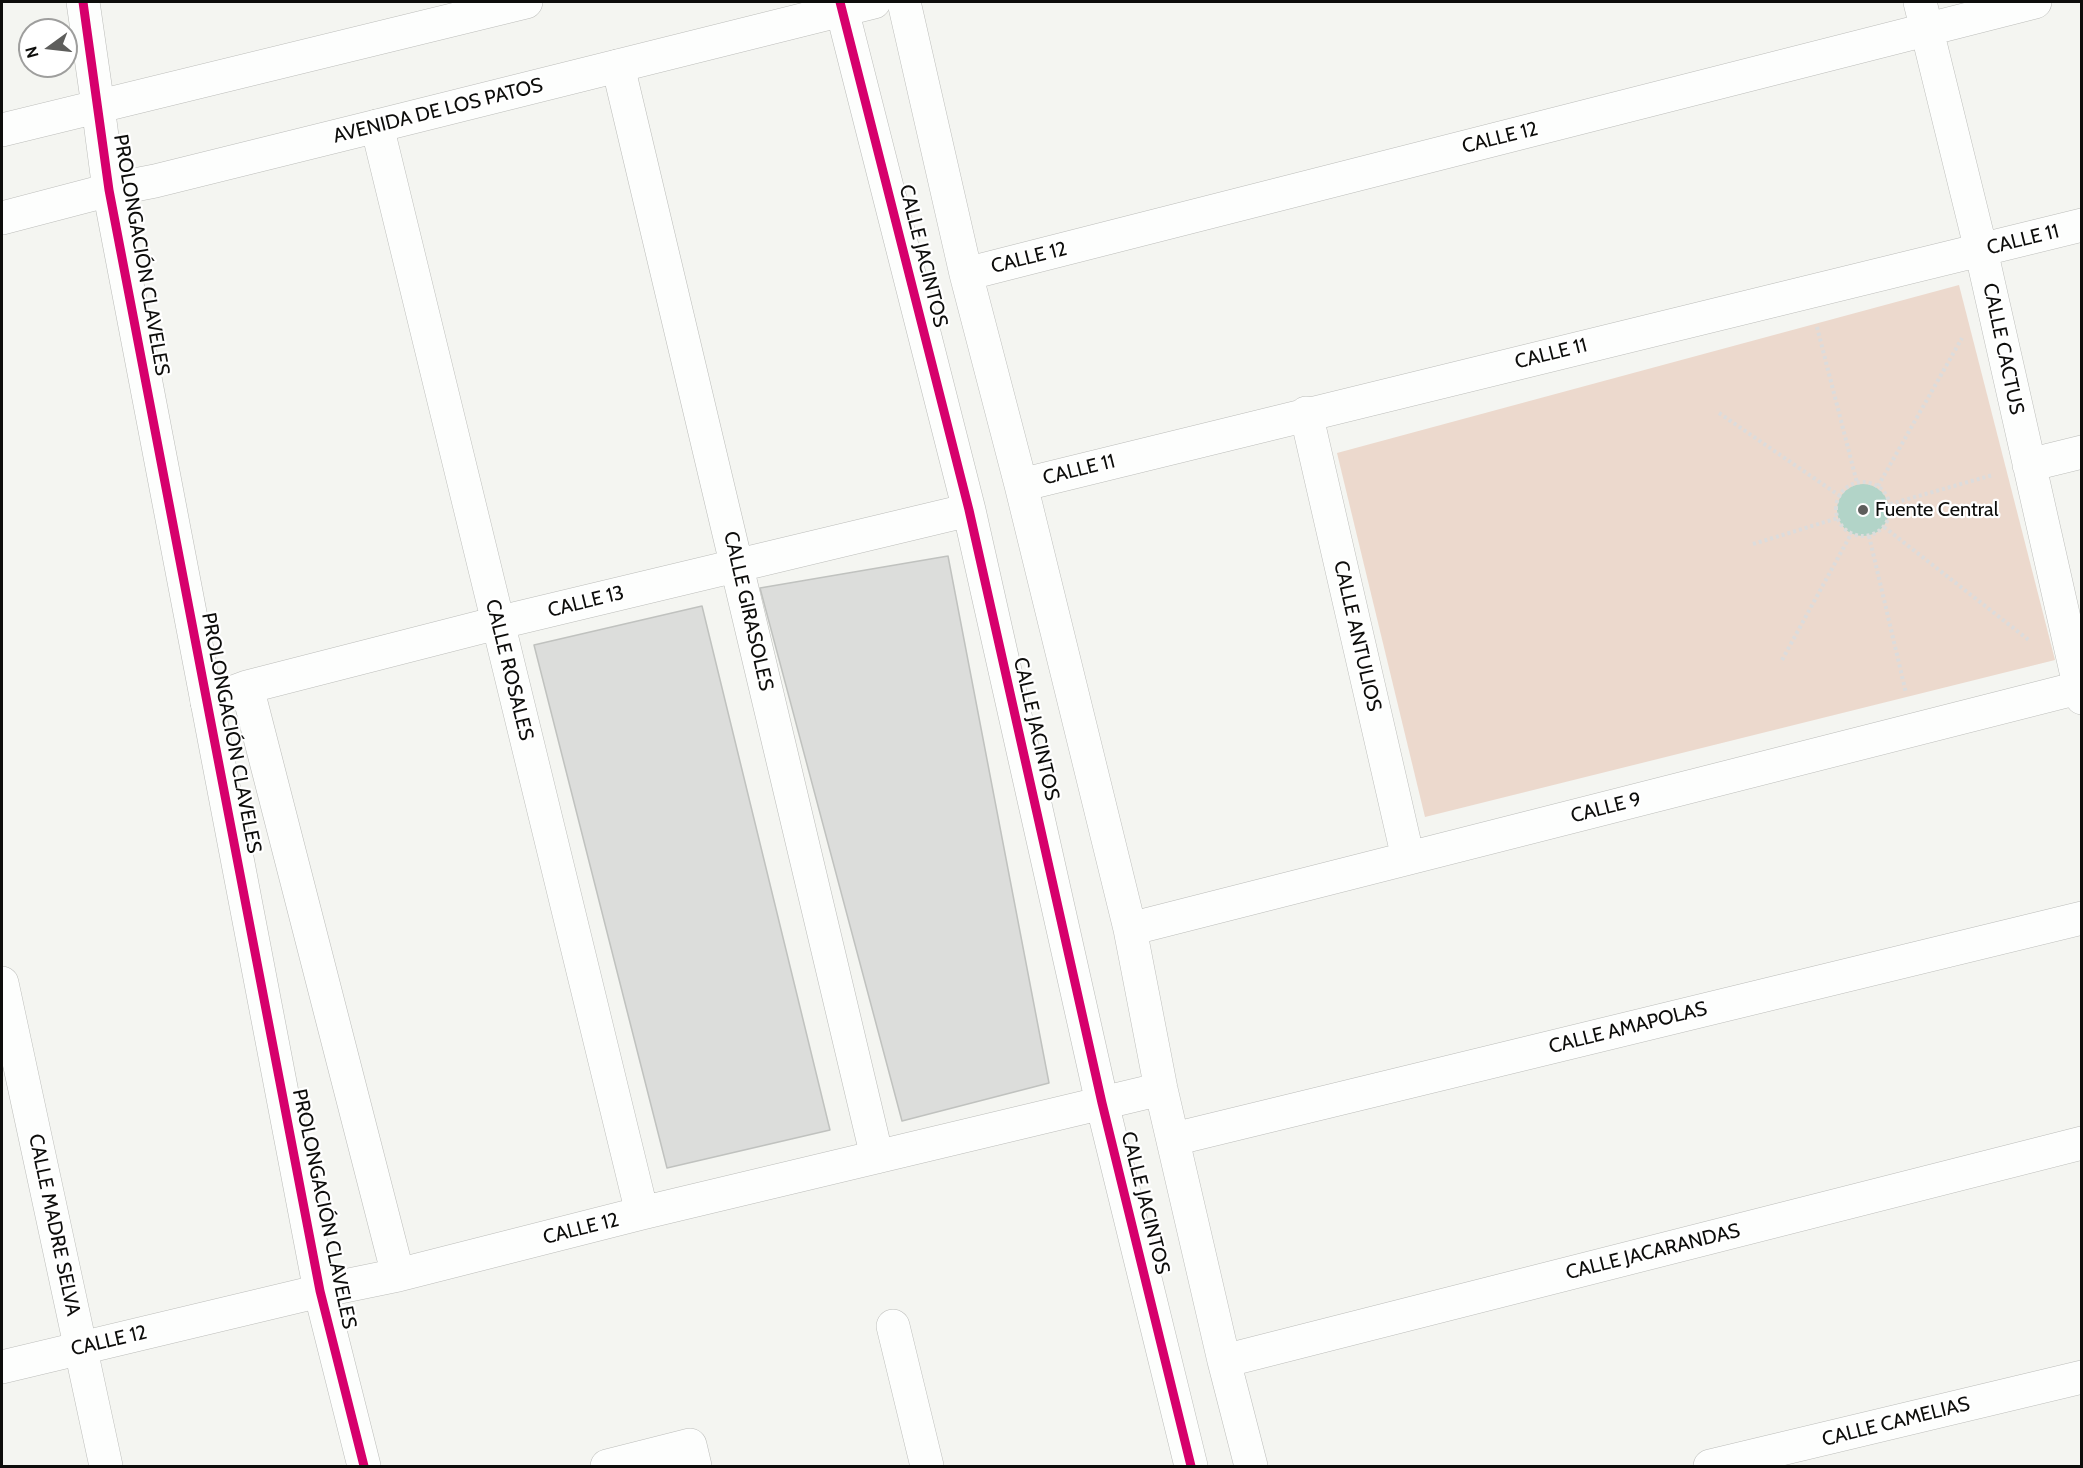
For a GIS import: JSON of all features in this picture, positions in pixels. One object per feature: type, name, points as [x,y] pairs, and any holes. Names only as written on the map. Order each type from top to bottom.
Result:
[{"type":"street","name":"PROLONGACIÓN CLAVELES","points":[[83,2],[109,190],[207,702],[320,1291],[364,1467]]},
{"type":"street","points":[[2,130],[525,2]]},
{"type":"street","name":"AVENIDA DE LOS PATOS","points":[[2,218],[618,66],[841,5],[874,2]]},
{"type":"street","name":"CALLE JACINTOS","points":[[904,2],[966,274],[1021,484],[1130,929],[1161,1089],[1251,1467]]},
{"type":"street","name":"CALLE 12","points":[[966,274],[1924,15],[2035,2]]},
{"type":"street","name":"CALLE JACINTOS","points":[[841,5],[969,510],[1102,1103],[1191,1467]]},
{"type":"street","name":"CALLE CACTUS","points":[[1924,15],[1981,250],[2081,691]]},
{"type":"street","name":"CALLE GIRASOLES","points":[[618,66],[877,1157]]},
{"type":"street","name":"CALLE ROSALES","points":[[377,126],[642,1213]]},
{"type":"street","name":"CALLE 11","points":[[1021,484],[2082,225]]},
{"type":"street","name":"CALLE ANTULIOS","points":[[1306,413],[1408,858]]},
{"type":"street","points":[[2029,465],[2082,452]]},
{"type":"street","name":"CALLE 13","points":[[207,702],[247,687],[498,623],[969,510]]},
{"type":"street","points":[[247,687],[398,1275]]},
{"type":"street","name":"CALLE 9","points":[[1130,929],[1914,729],[2081,691]]},
{"type":"street","name":"CALLE AMAPOLAS","points":[[1174,1139],[2082,918]]},
{"type":"street","name":"CALLE MADRE SELVA","points":[[2,983],[106,1467]]},
{"type":"street","name":"CALLE 12","points":[[2,1367],[320,1291],[398,1275],[642,1213],[1161,1089]]},
{"type":"street","name":"CALLE JACARANDAS","points":[[1224,1361],[2082,1143]]},
{"type":"street","points":[[893,1326],[927,1467]]},
{"type":"street","name":"CALLE CAMELIAS","points":[[1710,1467],[2082,1377]]},
{"type":"street","points":[[607,1467],[693,1456]]},
{"type":"path","points":[[1816,324],[1857,483]]},
{"type":"path","points":[[1878,486],[1964,336]]},
{"type":"path","points":[[1719,413],[1840,496]]},
{"type":"path","points":[[1890,504],[1996,474]]},
{"type":"path","points":[[1864,482],[1878,486],[1890,504],[1888,520],[1884,527],[1869,536],[1851,534],[1841,525],[1838,518],[1837,503],[1840,496],[1857,483],[1864,482]]},
{"type":"path","points":[[1753,544],[1838,518]]},
{"type":"path","points":[[1884,527],[2037,646]]},
{"type":"path","points":[[1782,660],[1851,534]]},
{"type":"path","points":[[1869,536],[1914,729]]},
{"type":"shaded area","points":[[1959,285],[2055,660],[1425,817],[1337,453]]},
{"type":"shaded area","points":[[1858,484],[1868,484],[1882,491],[1889,510],[1882,529],[1868,536],[1858,536],[1848,532],[1841,525],[1837,515],[1837,505],[1841,495],[1848,488]]},
{"type":"building","points":[[948,556],[1049,1083],[902,1121],[760,588]]},
{"type":"building","points":[[702,606],[830,1130],[667,1168],[534,645]]},
{"type":"cycle path","points":[[83,2],[109,190],[320,1291],[364,1466]]},
{"type":"cycle path","points":[[840,2],[969,510],[1102,1103],[1191,1466]]},
{"type":"place","name":"Fuente Central","points":[[1863,510]]}]
